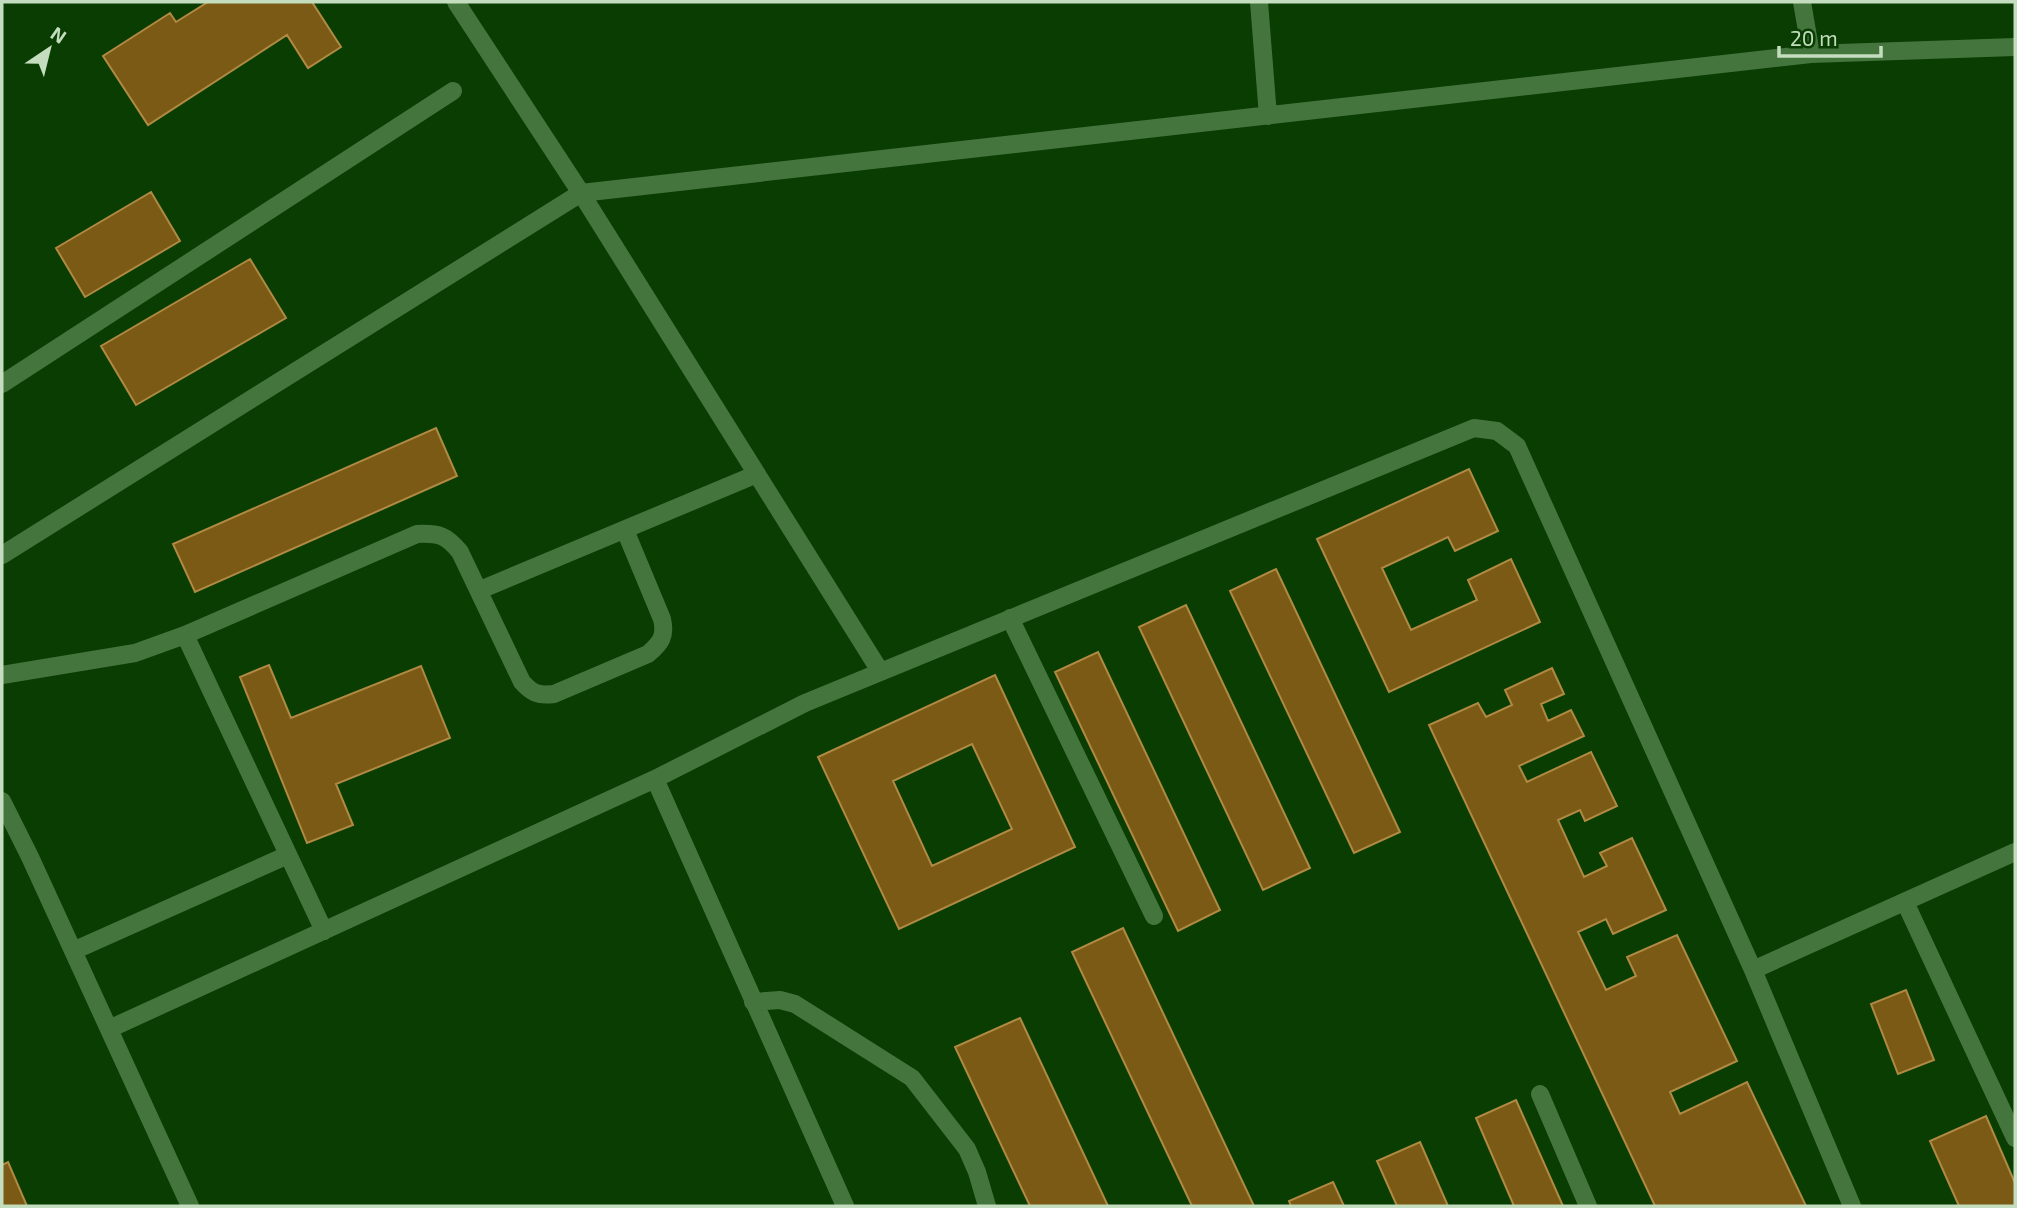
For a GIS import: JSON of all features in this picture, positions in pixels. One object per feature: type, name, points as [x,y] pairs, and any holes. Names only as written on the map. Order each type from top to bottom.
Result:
[{"type":"lane","points":[[456,2],[581,192],[880,671]]},
{"type":"lane","points":[[1259,2],[1268,116]]},
{"type":"lane","points":[[1802,2],[1811,54]]},
{"type":"lane","points":[[2,555],[581,192],[1811,54],[2015,47]]},
{"type":"lane","points":[[2,384],[453,91]]},
{"type":"lane","points":[[109,1028],[655,779],[805,703],[1474,428],[1497,430],[1517,446],[1753,970],[1852,1206]]},
{"type":"lane","points":[[480,590],[757,474]]},
{"type":"lane","points":[[2,675],[115,657],[185,635],[416,534],[434,533],[449,538],[460,552],[522,682],[532,693],[542,696],[554,694],[648,654],[659,644],[665,632],[625,530]]},
{"type":"lane","points":[[1010,618],[1154,916]]},
{"type":"lane","points":[[185,635],[324,931]]},
{"type":"lane","points":[[655,779],[845,1206]]},
{"type":"lane","points":[[2,801],[190,1206]]},
{"type":"lane","points":[[1753,970],[2015,852]]},
{"type":"lane","points":[[73,951],[288,855]]},
{"type":"lane","points":[[1905,902],[2015,1138]]},
{"type":"lane","points":[[754,1002],[780,1000],[794,1003],[912,1078],[967,1149],[987,1206]]},
{"type":"lane","points":[[1540,1094],[1588,1206]]},
{"type":"building","points":[[208,2],[312,2],[341,47],[308,68],[287,35],[148,125],[103,56],[170,13],[176,22]]},
{"type":"building","points":[[151,192],[180,241],[85,297],[56,248]]},
{"type":"building","points":[[250,259],[286,318],[136,405],[101,346]]},
{"type":"building","points":[[436,428],[457,476],[195,592],[173,544]]},
{"type":"building","points":[[1469,469],[1498,531],[1455,551],[1448,537],[1382,568],[1411,630],[1477,600],[1468,580],[1511,559],[1540,622],[1389,692],[1317,539]]},
{"type":"building","points":[[1276,569],[1400,832],[1354,853],[1230,591]]},
{"type":"building","points":[[1186,605],[1310,868],[1263,890],[1139,627]]},
{"type":"building","points":[[1098,652],[1220,910],[1178,931],[1055,672]]},
{"type":"building","points":[[269,665],[291,718],[421,666],[450,738],[336,784],[353,825],[307,843],[240,677]]},
{"type":"building","points":[[1552,668],[1564,694],[1541,704],[1548,721],[1571,710],[1584,736],[1519,766],[1527,782],[1591,752],[1617,806],[1585,821],[1580,810],[1558,820],[1584,877],[1607,866],[1600,853],[1632,838],[1666,910],[1613,934],[1606,919],[1578,932],[1606,990],[1636,976],[1627,957],[1677,935],[1737,1061],[1670,1092],[1680,1114],[1747,1082],[1806,1206],[1655,1206],[1429,725],[1478,703],[1486,717],[1512,705],[1505,690]]},
{"type":"building","points":[[995,675],[1075,847],[899,929],[818,757]],"holes":[[[972,744],[1012,829],[932,866],[893,781]]]},
{"type":"building","points":[[1123,928],[1254,1206],[1192,1206],[1072,952]]},
{"type":"building","points":[[1906,990],[1934,1060],[1898,1074],[1871,1004]]},
{"type":"building","points":[[1020,1018],[1108,1206],[1030,1206],[955,1047]]},
{"type":"building","points":[[1516,1100],[1563,1206],[1514,1206],[1476,1118]]},
{"type":"building","points":[[1986,1116],[2015,1183],[2015,1206],[1959,1206],[1930,1141]]},
{"type":"building","points":[[1420,1142],[1448,1206],[1397,1206],[1377,1161]]},
{"type":"building","points":[[8,1162],[27,1206],[2,1206],[2,1165]]},
{"type":"building","points":[[1333,1182],[1344,1206],[1291,1206],[1289,1201]]}]
